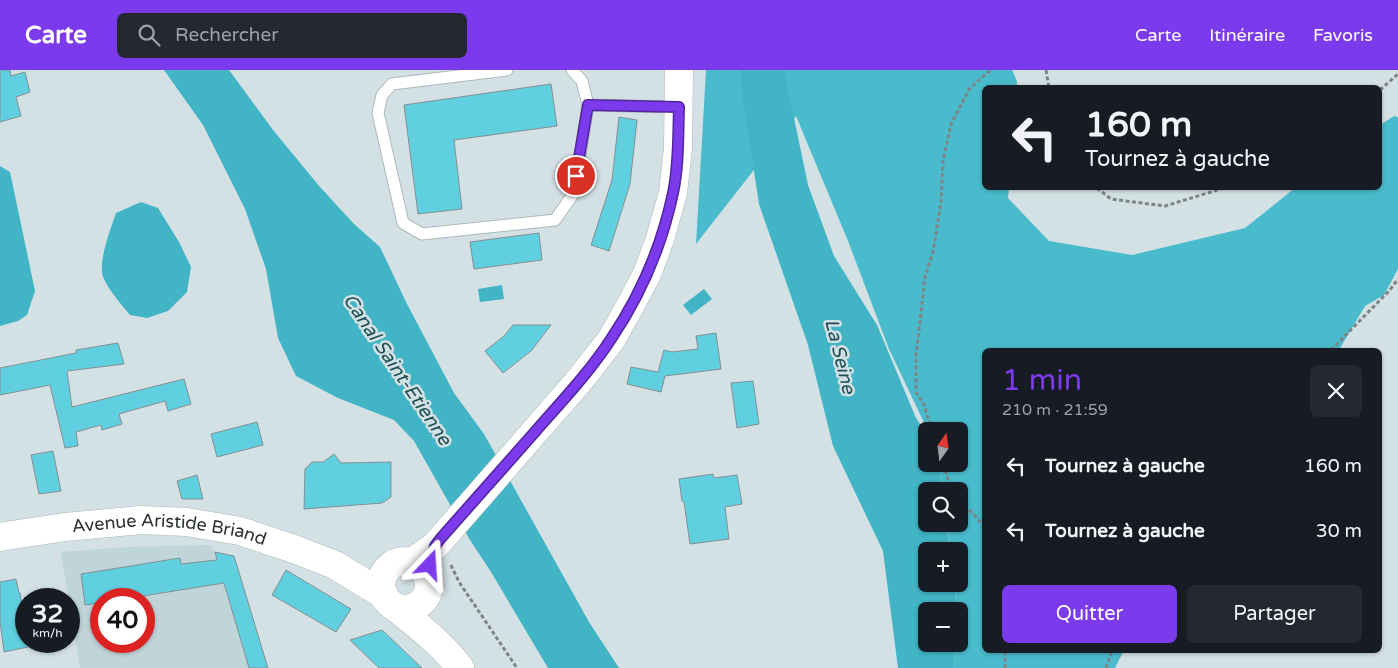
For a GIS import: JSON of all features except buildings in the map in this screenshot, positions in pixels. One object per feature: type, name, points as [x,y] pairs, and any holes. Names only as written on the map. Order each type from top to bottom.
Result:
[{"type":"street","points":[[405,582],[578,382],[611,340],[630,308],[660,239],[673,193],[678,148],[679,70]]},
{"type":"street","name":"Avenue Aristide Briand","points":[[0,537],[65,527],[141,520],[187,522],[240,530],[335,565],[405,582]]},
{"type":"street","points":[[405,582],[441,629],[457,664]]},
{"type":"street","points":[[405,582],[457,664]]},
{"type":"lane","points":[[507,70],[392,84],[382,95],[378,113],[403,223],[422,234],[555,220],[574,194],[588,105],[582,80],[572,70]]},
{"type":"lane","points":[[588,105],[679,107]]},
{"type":"path","points":[[929,422],[924,405],[916,392],[916,356],[925,276],[933,252],[941,202],[943,161],[951,124],[970,88],[987,72],[992,70]]},
{"type":"path","points":[[1046,70],[1048,85]]},
{"type":"path","points":[[1382,88],[1398,74]]},
{"type":"path","points":[[1100,190],[1111,199],[1165,206],[1217,190]]},
{"type":"path","points":[[1333,348],[1390,290],[1398,279]]},
{"type":"path","points":[[968,509],[982,525]]},
{"type":"path","points":[[438,542],[447,555],[459,582],[517,668]]},
{"type":"path","points":[[1005,653],[1005,668]]},
{"type":"path","points":[[1106,668],[1111,653]]},
{"type":"shaded area","points":[[706,70],[1012,70],[1017,85],[982,85],[982,190],[1009,190],[1008,198],[1049,241],[1132,255],[1245,228],[1292,190],[1382,190],[1382,124],[1394,116],[1398,117],[1398,269],[1384,295],[1365,306],[1340,348],[982,348],[982,653],[1122,653],[1115,668],[953,668],[955,652],[968,652],[968,602],[956,602],[955,592],[968,592],[968,542],[949,542],[947,532],[968,532],[968,482],[941,482],[940,472],[968,472],[968,422],[924,422],[889,349],[848,241],[796,116],[696,244]]},
{"type":"shaded area","points":[[209,545],[215,552],[249,668],[80,668],[78,653],[80,653],[80,588],[67,588],[61,552],[127,547]]},
{"type":"water","name":"Canal Saint-Etienne","points":[[164,70],[229,70],[273,130],[320,187],[354,224],[380,247],[407,304],[454,393],[484,434],[589,622],[619,668],[548,668],[470,540],[414,441],[394,420],[338,398],[296,376],[278,338],[266,269],[245,209],[203,125]]},
{"type":"water","name":"La Seine","points":[[741,70],[784,70],[808,185],[834,256],[877,325],[919,422],[918,472],[940,472],[941,482],[918,482],[918,532],[947,532],[949,542],[918,542],[918,592],[955,592],[956,602],[918,602],[918,652],[955,652],[953,668],[898,668],[883,551],[833,446],[808,345],[759,204],[742,94]]},
{"type":"water","points":[[0,166],[10,172],[35,291],[27,315],[18,321],[0,326]]},
{"type":"water","points":[[141,202],[158,208],[179,242],[191,267],[187,292],[168,311],[147,318],[130,315],[110,289],[102,273],[104,250],[116,213]]},
{"type":"water","points":[[502,285],[504,299],[480,302],[478,289]]},
{"type":"water","points":[[704,289],[712,299],[691,315],[683,305]]},
{"type":"route","points":[[430,565],[435,546],[441,538],[578,382],[611,340],[630,308],[660,239],[673,193],[678,148],[679,107],[588,105],[576,176]]}]
